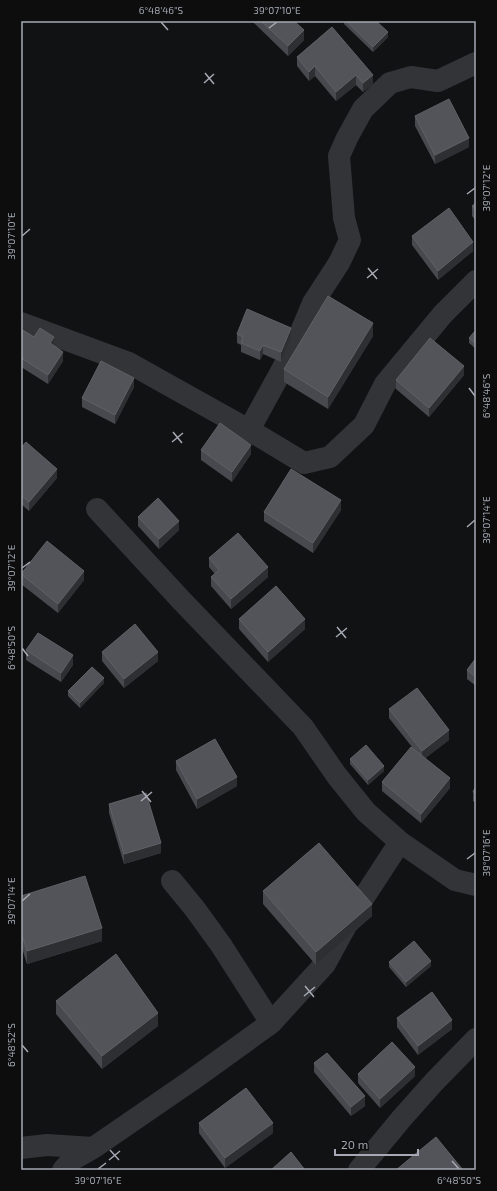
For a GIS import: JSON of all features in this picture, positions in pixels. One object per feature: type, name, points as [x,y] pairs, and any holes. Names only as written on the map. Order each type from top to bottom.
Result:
[{"type":"street","points":[[249,430],[295,346],[313,303],[339,263],[350,240],[344,218],[339,156],[363,109],[390,83],[411,77],[438,81],[476,63]]},
{"type":"street","points":[[21,323],[129,363],[249,430],[304,463],[330,457],[364,425],[385,384],[443,314],[476,281]]},
{"type":"street","points":[[97,510],[187,607],[303,727],[337,776],[366,812],[400,842],[455,880],[476,886]]},
{"type":"street","points":[[63,1170],[72,1160],[93,1148],[192,1080],[271,1023],[325,964],[349,920],[400,842]]},
{"type":"street","points":[[172,881],[195,908],[221,945],[271,1023]]},
{"type":"street","points":[[359,1170],[434,1082],[476,1039]]},
{"type":"street","points":[[21,1148],[47,1146],[93,1148]]},
{"type":"building","points":[[261,21],[294,21],[304,30],[288,46]]},
{"type":"building","points":[[346,21],[376,21],[388,32],[373,47]]},
{"type":"building","points":[[332,27],[373,75],[363,83],[356,75],[336,92],[315,66],[309,72],[297,57]]},
{"type":"building","points":[[449,99],[469,138],[435,155],[415,116]]},
{"type":"building","points":[[476,203],[476,211],[472,206]]},
{"type":"building","points":[[449,208],[473,242],[438,271],[412,236]]},
{"type":"building","points":[[328,296],[373,323],[328,397],[284,369]]},
{"type":"building","points":[[247,309],[291,328],[281,352],[263,345],[260,351],[241,343],[243,337],[237,334]]},
{"type":"building","points":[[40,328],[54,337],[50,343],[63,352],[48,375],[21,358],[21,329],[34,337]]},
{"type":"building","points":[[476,330],[476,344],[469,338]]},
{"type":"building","points":[[430,338],[464,366],[429,408],[396,380]]},
{"type":"building","points":[[101,361],[134,378],[115,415],[82,398]]},
{"type":"building","points":[[220,423],[251,445],[232,472],[201,450]]},
{"type":"building","points":[[26,442],[57,469],[29,502],[21,495],[21,448]]},
{"type":"building","points":[[291,469],[341,500],[313,543],[264,512]]},
{"type":"building","points":[[158,498],[179,521],[159,539],[138,517]]},
{"type":"building","points":[[238,533],[268,567],[231,599],[211,577],[219,570],[209,558]]},
{"type":"building","points":[[47,541],[84,571],[58,604],[21,574]]},
{"type":"building","points":[[276,586],[305,619],[268,652],[239,619]]},
{"type":"building","points":[[135,624],[158,652],[124,679],[102,652]]},
{"type":"building","points":[[38,633],[73,655],[61,673],[26,650]]},
{"type":"building","points":[[476,658],[476,677],[467,670]]},
{"type":"building","points":[[92,667],[104,678],[80,703],[68,691]]},
{"type":"building","points":[[417,688],[449,730],[422,751],[389,709]]},
{"type":"building","points":[[215,739],[237,777],[197,799],[176,761]]},
{"type":"building","points":[[366,745],[384,766],[368,780],[350,759]]},
{"type":"building","points":[[411,747],[450,778],[421,814],[382,782]]},
{"type":"building","points":[[476,786],[476,793],[473,792]]},
{"type":"building","points":[[146,793],[161,843],[124,854],[109,804]]},
{"type":"building","points":[[319,843],[372,904],[316,952],[263,891]]},
{"type":"building","points":[[85,876],[102,928],[27,951],[21,932],[21,896]]},
{"type":"building","points":[[414,941],[431,961],[406,982],[389,962]]},
{"type":"building","points":[[116,954],[158,1013],[102,1056],[56,1001]]},
{"type":"building","points":[[432,992],[452,1020],[418,1046],[397,1018]]},
{"type":"building","points":[[392,1042],[415,1067],[380,1099],[358,1074]]},
{"type":"building","points":[[327,1053],[365,1096],[351,1107],[314,1063]]},
{"type":"building","points":[[246,1088],[273,1123],[225,1158],[199,1123]]},
{"type":"building","points":[[436,1137],[463,1170],[396,1170]]},
{"type":"building","points":[[291,1152],[305,1170],[271,1170]]}]
